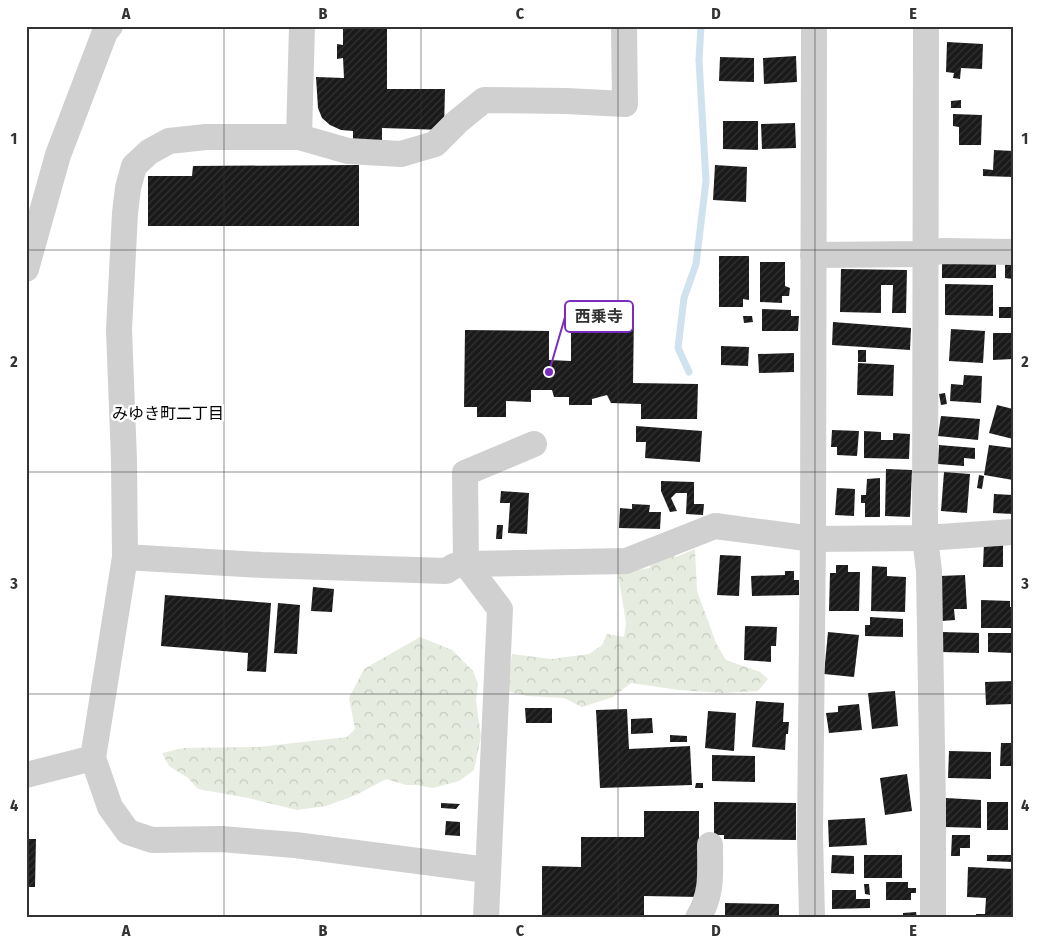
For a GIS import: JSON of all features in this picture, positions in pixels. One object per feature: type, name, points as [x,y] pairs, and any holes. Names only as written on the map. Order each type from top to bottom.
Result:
[{"type":"street","points":[[26,269],[58,155],[105,32],[110,26]]},
{"type":"street","points":[[299,138],[302,26]]},
{"type":"street","points":[[487,870],[295,845],[221,839],[152,840],[128,832],[110,807],[93,758],[125,557],[124,460],[119,330],[128,188],[134,166],[149,152],[169,141],[206,137],[299,138],[348,151],[401,154],[435,144],[457,122],[484,100],[625,104],[624,26]]},
{"type":"street","points":[[812,918],[810,834],[813,539],[814,26]]},
{"type":"street","points":[[926,26],[925,538],[929,571],[933,918]]},
{"type":"street","points":[[813,255],[925,254],[942,251],[1013,252]]},
{"type":"street","points":[[486,918],[500,609],[466,564],[465,474],[534,444]]},
{"type":"street","points":[[125,557],[262,565],[446,571],[454,566],[466,564],[626,561],[715,526],[813,539],[925,538],[1013,532]]},
{"type":"street","points":[[26,774],[93,758]]},
{"type":"street","points":[[698,918],[705,906],[710,890],[710,845]]},
{"type":"green space","points":[[695,549],[697,591],[716,643],[726,660],[760,672],[768,679],[758,691],[722,693],[678,690],[631,683],[613,697],[582,707],[564,698],[527,696],[507,691],[512,654],[551,659],[589,654],[602,645],[607,634],[624,637],[626,623],[618,573],[650,568],[650,562],[670,553],[676,557]]},
{"type":"green space","points":[[420,637],[452,650],[473,671],[478,684],[476,700],[481,737],[474,770],[459,781],[433,788],[406,785],[386,779],[356,795],[326,806],[297,810],[248,798],[198,789],[188,778],[169,766],[162,753],[184,748],[258,747],[347,737],[355,729],[349,698],[364,669]]},
{"type":"building","points":[[343,26],[387,26],[387,89],[445,89],[444,130],[382,128],[382,142],[353,142],[353,131],[341,130],[330,125],[322,118],[318,108],[316,77],[344,78],[343,58],[337,59],[337,44],[343,45]]},
{"type":"building","points":[[947,42],[983,44],[982,69],[961,68],[960,79],[953,78],[954,73],[946,72]]},
{"type":"building","points":[[796,56],[797,82],[764,84],[763,58]]},
{"type":"building","points":[[720,57],[754,58],[754,82],[719,81]]},
{"type":"building","points":[[961,100],[961,108],[951,108],[951,101]]},
{"type":"building","points":[[953,114],[982,115],[981,145],[959,145],[959,127],[953,126]]},
{"type":"building","points":[[723,121],[758,121],[758,150],[723,149]]},
{"type":"building","points":[[795,123],[796,148],[762,149],[761,124]]},
{"type":"building","points":[[994,150],[1013,151],[1013,177],[983,176],[983,169],[993,170]]},
{"type":"building","points":[[359,165],[359,226],[148,226],[148,176],[192,176],[193,166]]},
{"type":"building","points":[[715,165],[747,167],[746,202],[713,200]]},
{"type":"building","points":[[719,256],[749,256],[749,300],[743,299],[743,307],[719,307]]},
{"type":"building","points":[[942,259],[996,260],[996,278],[942,278]]},
{"type":"building","points":[[1005,260],[1013,260],[1013,279],[1005,278]]},
{"type":"building","points":[[760,262],[785,262],[785,286],[790,288],[789,296],[782,296],[782,303],[760,302]]},
{"type":"building","points":[[841,269],[907,270],[906,313],[892,313],[893,285],[881,285],[881,313],[840,312]]},
{"type":"building","points":[[945,284],[993,285],[993,316],[945,315]]},
{"type":"building","points":[[999,307],[1013,307],[1013,318],[999,318]]},
{"type":"building","points":[[762,309],[791,310],[791,316],[799,316],[798,331],[762,331]]},
{"type":"building","points":[[571,314],[634,315],[633,383],[698,384],[697,419],[641,419],[641,404],[611,403],[607,395],[592,399],[592,405],[569,405],[569,397],[554,397],[552,390],[531,390],[531,402],[506,401],[506,417],[477,417],[477,407],[464,407],[465,330],[549,331],[549,360],[571,361]]},
{"type":"building","points":[[743,316],[752,316],[753,322],[744,323]]},
{"type":"building","points":[[833,322],[911,328],[910,350],[832,345]]},
{"type":"building","points":[[951,329],[985,331],[983,363],[949,361]]},
{"type":"building","points":[[993,333],[1013,333],[1013,359],[993,360]]},
{"type":"building","points":[[721,346],[749,347],[748,366],[721,365]]},
{"type":"building","points":[[858,350],[866,350],[866,362],[858,362]]},
{"type":"building","points":[[794,353],[794,372],[759,373],[758,354]]},
{"type":"building","points":[[858,363],[894,365],[893,396],[857,395]]},
{"type":"building","points":[[964,375],[982,376],[981,403],[950,401],[951,384],[963,385]]},
{"type":"building","points":[[945,393],[947,404],[941,405],[939,394]]},
{"type":"building","points":[[997,405],[1013,409],[1013,439],[989,433]]},
{"type":"building","points":[[941,416],[980,419],[978,440],[938,436]]},
{"type":"building","points":[[636,426],[702,431],[700,462],[645,458],[646,442],[636,442]]},
{"type":"building","points":[[832,430],[859,431],[857,456],[837,455],[837,447],[831,447]]},
{"type":"building","points":[[864,431],[881,432],[881,440],[893,440],[893,433],[910,434],[909,459],[864,458]]},
{"type":"building","points":[[939,445],[975,448],[975,459],[964,458],[964,466],[938,464]]},
{"type":"building","points":[[989,445],[1013,448],[1013,480],[984,475]]},
{"type":"building","points":[[886,469],[912,470],[910,517],[885,516]]},
{"type":"building","points":[[944,472],[970,474],[967,513],[941,511]]},
{"type":"building","points":[[979,475],[984,476],[982,489],[977,488]]},
{"type":"building","points":[[880,478],[880,517],[865,517],[865,503],[861,503],[861,495],[866,495],[867,479]]},
{"type":"building","points":[[661,481],[694,482],[694,504],[704,504],[703,515],[686,514],[687,493],[676,493],[671,498],[677,511],[670,512],[661,491]]},
{"type":"building","points":[[837,488],[855,489],[854,516],[835,515]]},
{"type":"building","points":[[501,491],[529,493],[527,534],[508,533],[510,503],[500,503]]},
{"type":"building","points":[[994,494],[1013,495],[1013,514],[993,513]]},
{"type":"building","points":[[632,504],[650,505],[649,512],[661,512],[660,529],[619,528],[620,508],[632,509]]},
{"type":"building","points":[[497,525],[503,525],[502,539],[496,539]]},
{"type":"building","points":[[984,543],[1003,544],[1003,567],[983,567]]},
{"type":"building","points":[[720,555],[741,556],[739,596],[717,595]]},
{"type":"building","points":[[836,565],[848,565],[848,572],[860,572],[859,611],[829,611],[830,573],[836,573]]},
{"type":"building","points":[[872,566],[887,567],[887,576],[906,577],[905,612],[871,611]]},
{"type":"building","points":[[785,571],[794,571],[794,580],[799,580],[799,595],[752,596],[751,576],[785,575]]},
{"type":"building","points":[[965,575],[967,609],[954,609],[955,620],[942,621],[940,576]]},
{"type":"building","points":[[313,587],[334,589],[332,612],[311,611]]},
{"type":"building","points":[[165,595],[271,603],[266,672],[247,671],[248,653],[161,646]]},
{"type":"building","points":[[981,600],[1010,601],[1010,607],[1013,607],[1013,628],[981,628]]},
{"type":"building","points":[[278,603],[300,605],[297,654],[274,653]]},
{"type":"building","points":[[870,617],[903,619],[903,637],[865,636],[865,625],[870,625]]},
{"type":"building","points":[[745,626],[777,627],[776,646],[771,646],[771,662],[744,660]]},
{"type":"building","points":[[828,632],[859,635],[854,677],[824,674]]},
{"type":"building","points":[[941,632],[979,633],[979,653],[941,652]]},
{"type":"building","points":[[988,633],[1013,633],[1013,653],[988,652]]},
{"type":"building","points":[[1013,681],[1013,704],[986,705],[985,682]]},
{"type":"building","points":[[895,691],[898,726],[872,729],[868,693]]},
{"type":"building","points":[[756,701],[784,703],[783,722],[789,722],[785,750],[752,747]]},
{"type":"building","points":[[859,704],[862,730],[829,733],[826,713],[838,712],[838,706]]},
{"type":"building","points":[[525,708],[552,708],[552,723],[526,723]]},
{"type":"building","points":[[627,709],[629,749],[690,746],[692,785],[600,788],[596,710]]},
{"type":"building","points":[[708,711],[736,713],[734,751],[705,748]]},
{"type":"building","points":[[652,718],[653,733],[631,734],[631,719]]},
{"type":"building","points":[[670,735],[687,736],[687,742],[670,742]]},
{"type":"building","points":[[1001,743],[1013,743],[1013,766],[1000,766]]},
{"type":"building","points":[[949,751],[991,752],[991,779],[948,778]]},
{"type":"building","points":[[712,755],[755,756],[755,782],[712,781]]},
{"type":"building","points":[[907,774],[912,811],[885,815],[880,778]]},
{"type":"building","points":[[696,783],[703,783],[703,788],[695,788]]},
{"type":"building","points":[[946,798],[981,800],[981,828],[945,827]]},
{"type":"building","points":[[714,802],[796,803],[796,840],[724,839],[724,835],[714,835]]},
{"type":"building","points":[[987,802],[1008,802],[1008,830],[987,830]]},
{"type":"building","points":[[441,803],[460,804],[456,809],[441,808]]},
{"type":"building","points":[[644,811],[699,811],[699,897],[644,896],[644,915],[631,915],[631,918],[542,918],[542,866],[581,867],[581,837],[644,837]]},
{"type":"building","points":[[865,818],[867,845],[829,847],[828,820]]},
{"type":"building","points":[[446,821],[460,822],[460,836],[445,835]]},
{"type":"building","points":[[952,835],[970,835],[970,848],[960,848],[960,856],[951,856]]},
{"type":"building","points":[[26,839],[36,839],[35,887],[26,887]]},
{"type":"building","points":[[832,855],[854,856],[854,874],[831,873]]},
{"type":"building","points":[[864,855],[902,855],[902,878],[864,878]]},
{"type":"building","points":[[987,855],[1013,855],[1013,862],[987,861]]},
{"type":"building","points":[[968,867],[1013,869],[1013,918],[976,918],[976,914],[985,914],[986,898],[967,897]]},
{"type":"building","points":[[886,882],[908,882],[908,888],[916,888],[916,893],[911,893],[911,900],[886,900]]},
{"type":"building","points":[[864,884],[869,884],[870,895],[865,894]]},
{"type":"building","points":[[832,890],[856,890],[856,899],[870,899],[870,908],[832,909]]},
{"type":"building","points":[[725,903],[779,904],[779,918],[725,918]]},
{"type":"building","points":[[916,912],[917,918],[903,918],[903,913]]},
{"type":"waterway","points":[[689,372],[678,348],[684,298],[696,264],[706,181],[699,60],[701,26]]},
{"type":"place","name":"西乗寺","points":[[549,372]]},
{"type":"district","name":"みゆき町二丁目","points":[[168,413]]}]
